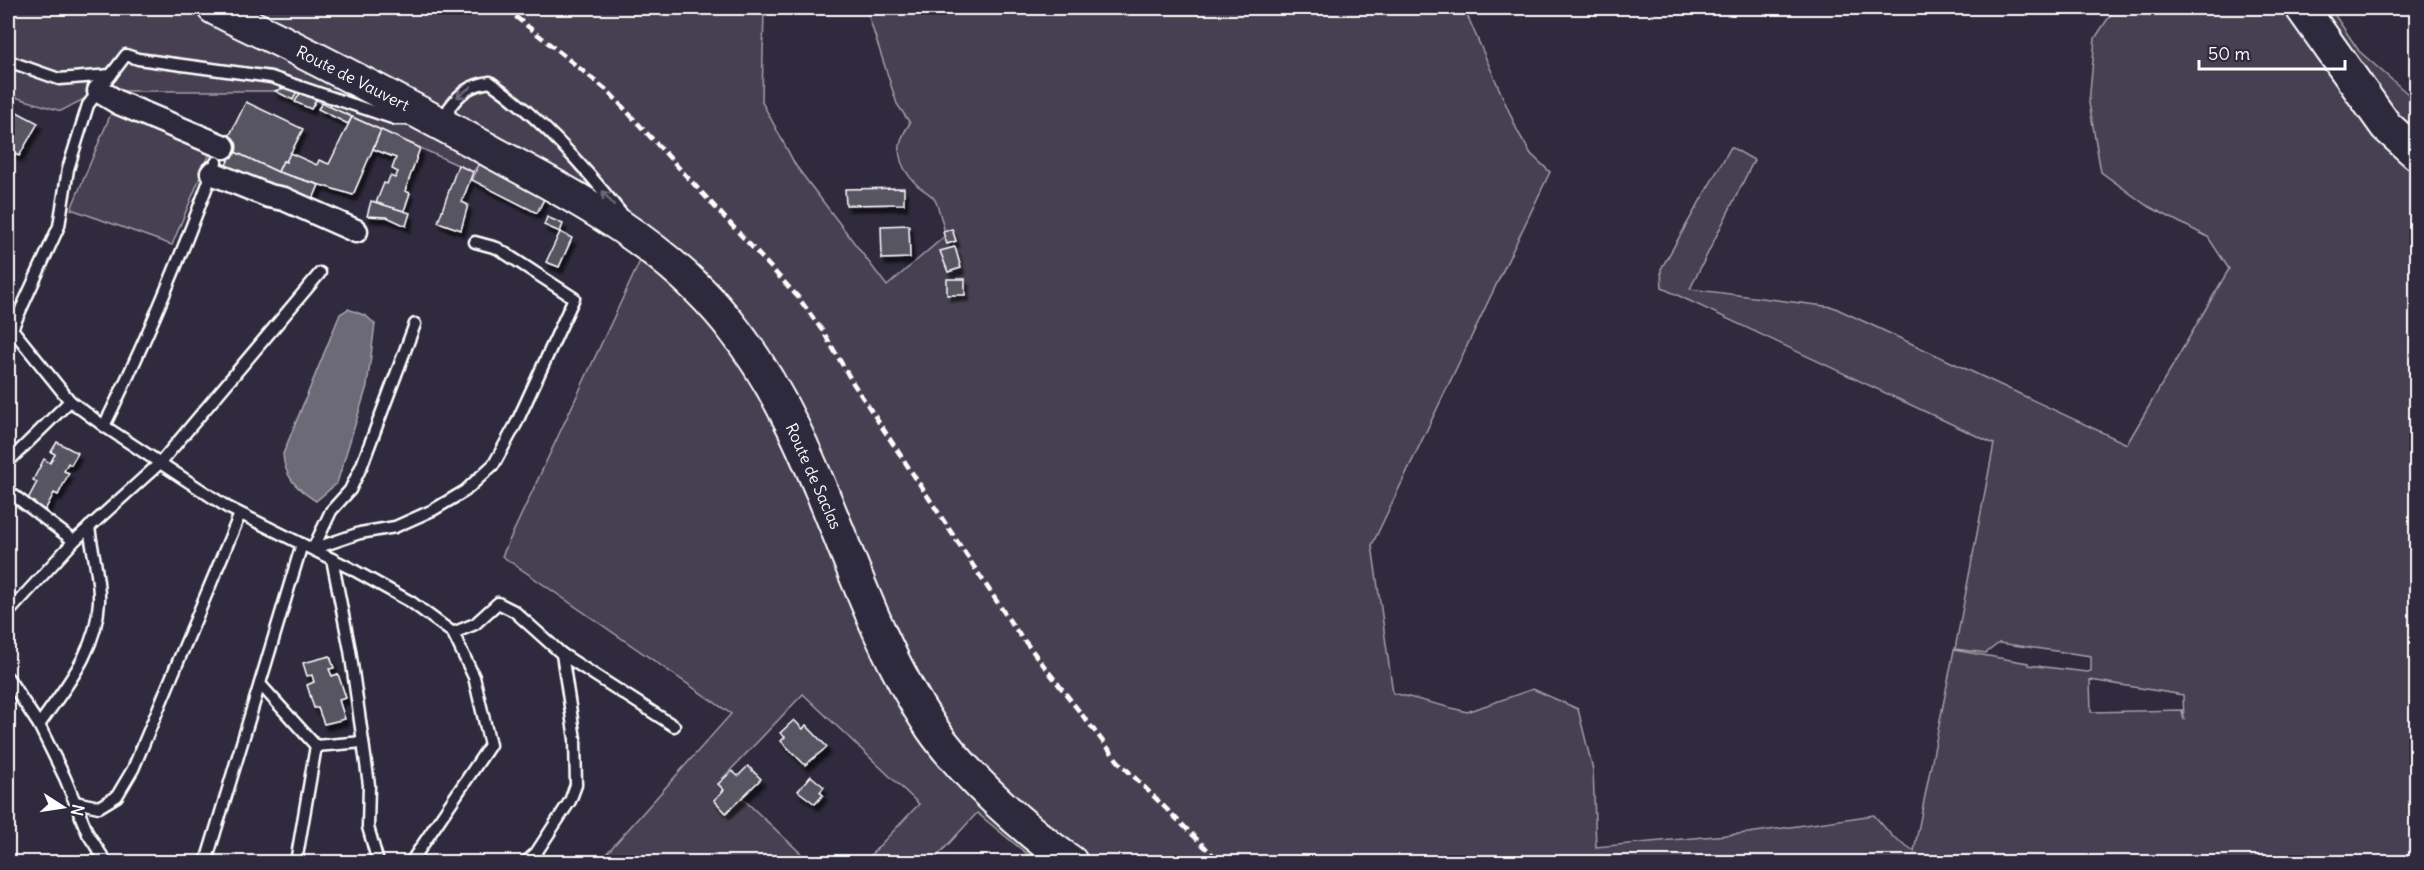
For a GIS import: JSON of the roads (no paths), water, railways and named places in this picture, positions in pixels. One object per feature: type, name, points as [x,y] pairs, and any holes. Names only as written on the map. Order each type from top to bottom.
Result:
[{"type":"main road","name":"Route de Vauvert","points":[[214,8],[443,118],[491,151]]},
{"type":"main road","points":[[2302,8],[2386,126],[2416,153]]},
{"type":"main road","name":"Route de Saclas","points":[[491,151],[570,193],[645,243],[686,277],[727,321],[753,356],[790,419],[888,649],[933,729],[966,768],[1005,807],[1043,843],[1071,862]]},
{"type":"street","points":[[105,83],[119,103],[217,161],[269,196],[284,199],[356,231]]},
{"type":"lane","points":[[411,862],[490,745],[474,677],[453,633],[411,602],[332,559],[227,507],[104,426],[70,401],[10,327],[59,226],[68,169],[88,105],[126,54],[138,59],[271,77],[395,119],[443,118],[460,93],[474,85],[490,82],[511,97],[576,160],[645,243]]},
{"type":"lane","points":[[8,61],[59,79],[105,83]]},
{"type":"lane","points":[[104,426],[135,365],[179,262],[217,161]]},
{"type":"lane","points":[[308,547],[360,533],[395,527],[433,510],[465,491],[494,464],[516,424],[574,298],[497,248],[475,242]]},
{"type":"lane","points":[[8,613],[74,541],[160,463],[320,273]]},
{"type":"lane","points":[[206,862],[260,684],[308,547],[331,511],[350,490],[362,465],[415,324]]},
{"type":"lane","points":[[8,462],[70,401]]},
{"type":"lane","points":[[8,491],[74,541]]},
{"type":"lane","points":[[75,802],[99,807],[117,796],[133,769],[240,514]]},
{"type":"lane","points":[[39,724],[86,655],[95,626],[99,600],[89,527]]},
{"type":"lane","points":[[332,559],[350,650],[369,785],[368,827],[378,862]]},
{"type":"lane","points":[[453,633],[475,624],[498,603],[514,611],[562,654],[674,726]]},
{"type":"lane","points":[[526,862],[536,853],[564,811],[576,785],[575,739],[562,654]]},
{"type":"lane","points":[[8,678],[39,724],[88,834],[106,862]]},
{"type":"lane","points":[[260,684],[316,746]]},
{"type":"lane","points":[[316,746],[363,742]]},
{"type":"lane","points":[[296,862],[316,746]]},
{"type":"railway","points":[[505,8],[609,92],[798,297],[824,333],[853,383],[1013,626],[1118,761],[1220,862]]}]
